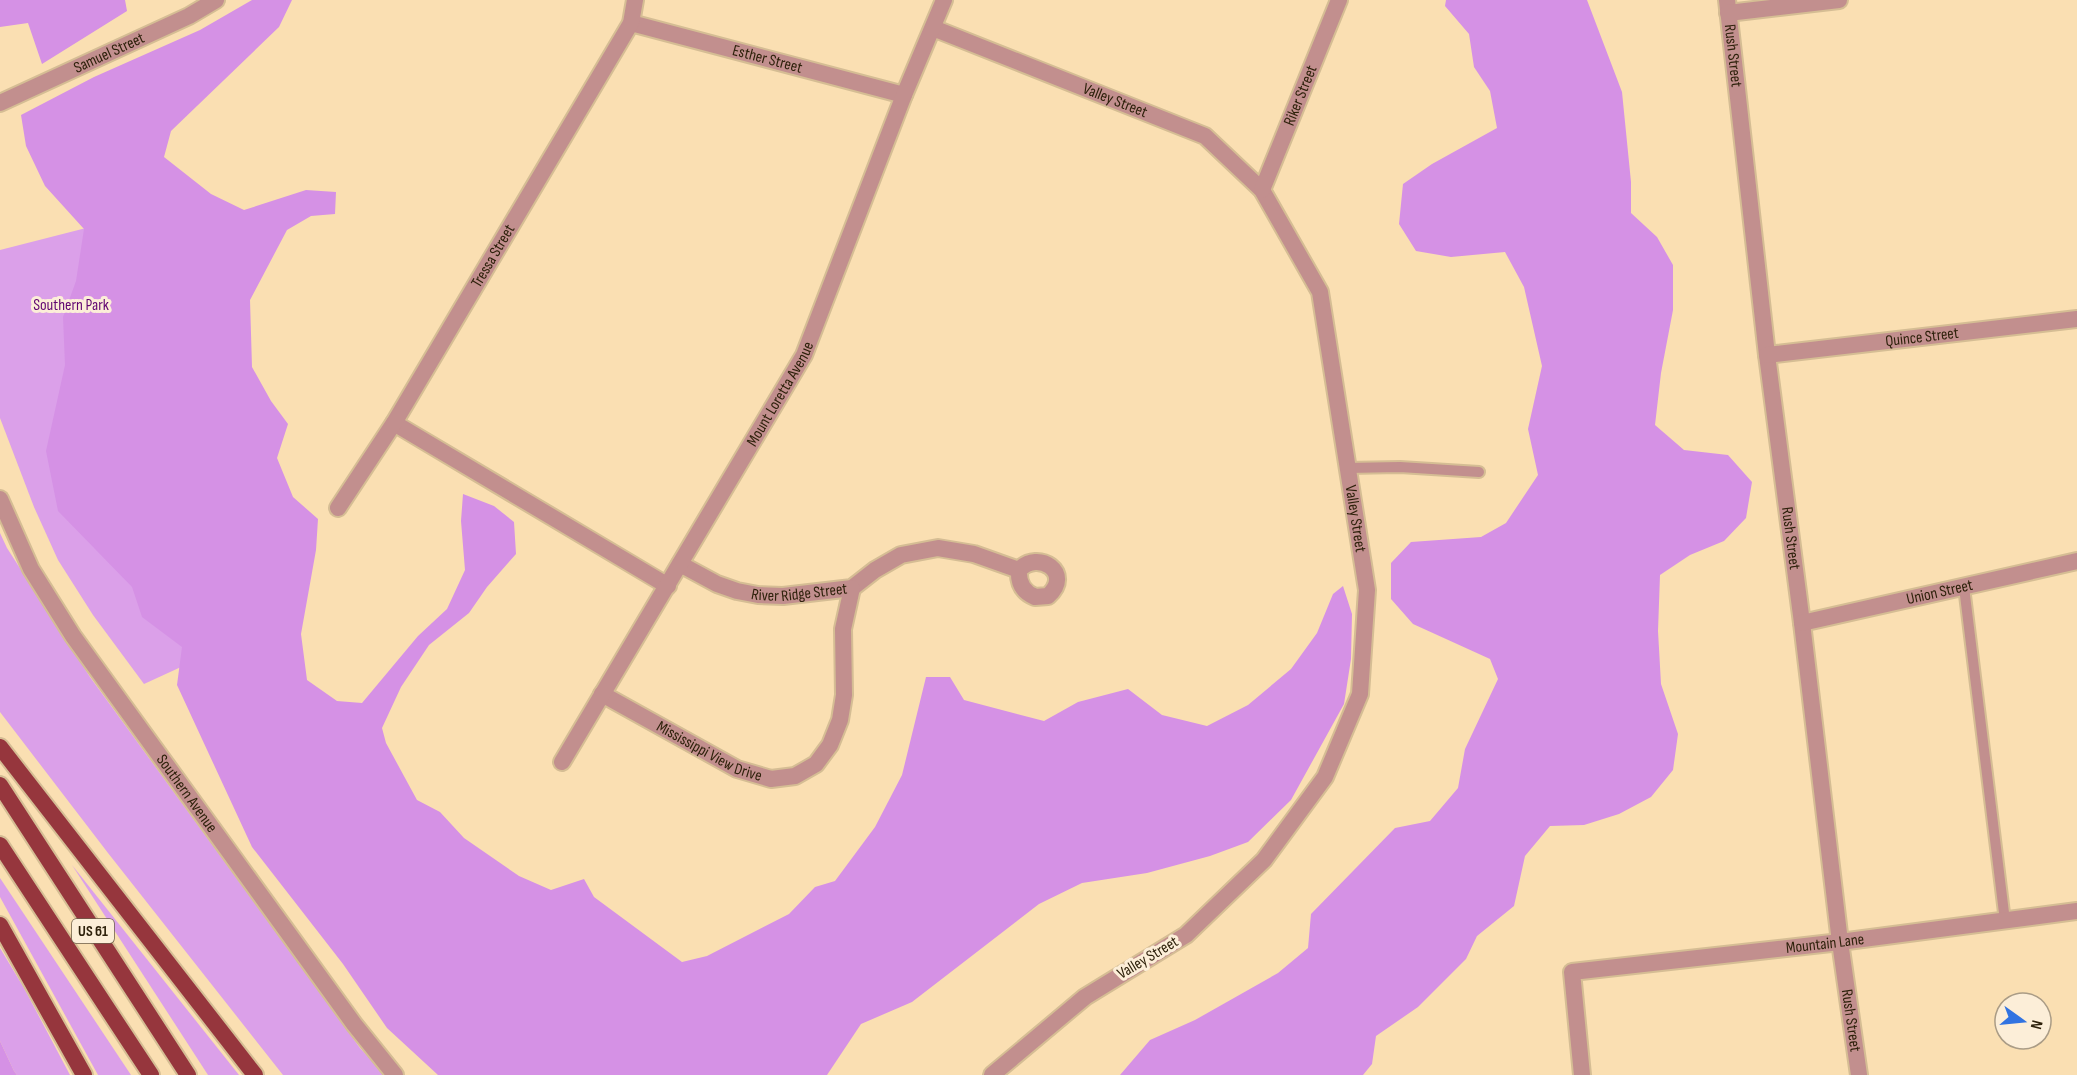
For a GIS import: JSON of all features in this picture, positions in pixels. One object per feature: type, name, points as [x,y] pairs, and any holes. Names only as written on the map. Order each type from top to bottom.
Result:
[{"type":"highway","points":[[0,747],[255,1075]]},
{"type":"highway","name":"US 61","points":[[0,785],[188,1075]]},
{"type":"highway","name":"US 61","points":[[0,845],[151,1075]]},
{"type":"highway","points":[[0,926],[84,1075]]},
{"type":"street","name":"Samuel Street","points":[[0,103],[189,16],[216,0]]},
{"type":"street","name":"Tressa Street","points":[[338,508],[394,423],[630,23],[635,0]]},
{"type":"street","name":"Mount Loretta Avenue","points":[[562,762],[804,355],[903,95],[944,0]]},
{"type":"street","name":"Riker Street","points":[[1262,190],[1339,0]]},
{"type":"street","points":[[1727,6],[1839,0]]},
{"type":"street","name":"Rush Street","points":[[1727,6],[1767,356],[1840,942],[1859,1075]]},
{"type":"street","name":"Esther Street","points":[[630,23],[903,95]]},
{"type":"street","name":"Valley Street","points":[[933,28],[1205,136],[1262,190],[1320,292],[1367,590],[1360,694],[1325,777],[1264,860],[1186,935],[1084,997],[992,1075]]},
{"type":"street","name":"Quince Street","points":[[1767,356],[2077,319]]},
{"type":"street","points":[[394,423],[668,586]]},
{"type":"street","name":"Southern Avenue","points":[[0,499],[31,569],[73,636],[354,1024],[395,1075]]},
{"type":"street","name":"River Ridge Street","points":[[680,564],[717,584],[737,591],[783,596],[852,588],[875,570],[901,555],[938,548],[974,554],[1019,570]]},
{"type":"street","name":"Union Street","points":[[1802,623],[2077,561]]},
{"type":"street","name":"Mississippi View Drive","points":[[602,694],[737,769],[771,779],[795,776],[816,764],[830,745],[840,720],[844,696],[843,629],[852,588]]},
{"type":"street","name":"Mountain Lane","points":[[1582,1075],[1572,972],[1840,942],[2077,911]]},
{"type":"lane","points":[[1347,468],[1400,467],[1479,472]]},
{"type":"lane","points":[[1964,587],[2005,921]]},
{"type":"green space","points":[[0,0],[125,0],[127,11],[42,64],[28,23],[0,27]]},
{"type":"green space","points":[[252,0],[292,0],[279,27],[171,131],[164,157],[211,194],[244,210],[306,190],[336,192],[335,214],[311,216],[287,230],[250,300],[252,367],[271,401],[288,424],[277,458],[293,497],[318,519],[316,550],[301,634],[307,680],[337,701],[362,703],[418,636],[447,609],[465,570],[461,521],[463,494],[494,506],[514,522],[516,554],[487,587],[469,613],[429,645],[401,687],[382,728],[386,743],[417,800],[440,812],[464,838],[519,876],[551,890],[584,879],[594,897],[682,962],[707,956],[789,914],[815,887],[835,881],[875,827],[902,775],[926,677],[950,677],[964,700],[1044,721],[1078,702],[1128,689],[1162,715],[1207,726],[1248,705],[1291,669],[1317,633],[1333,594],[1343,586],[1352,614],[1351,659],[1344,704],[1291,800],[1248,842],[1210,856],[1147,873],[1082,883],[1039,904],[912,1002],[861,1024],[827,1075],[438,1075],[387,1028],[343,964],[252,847],[177,685],[182,647],[142,617],[132,587],[58,511],[46,451],[65,365],[63,317],[76,281],[84,229],[45,186],[26,146],[21,115],[94,77],[200,30]]},
{"type":"green space","points":[[1446,0],[1587,0],[1622,92],[1631,182],[1631,213],[1657,237],[1673,265],[1673,310],[1661,373],[1655,425],[1684,450],[1728,455],[1752,482],[1746,518],[1724,541],[1690,555],[1660,575],[1658,631],[1661,684],[1678,734],[1673,770],[1651,797],[1619,814],[1584,825],[1550,826],[1525,856],[1514,906],[1477,936],[1466,959],[1418,1007],[1376,1036],[1372,1064],[1363,1075],[1120,1075],[1150,1040],[1195,1020],[1278,973],[1308,948],[1311,914],[1395,828],[1430,821],[1458,788],[1465,749],[1498,679],[1490,659],[1413,624],[1391,599],[1391,563],[1411,542],[1481,537],[1506,523],[1538,475],[1528,429],[1542,366],[1524,287],[1505,252],[1451,257],[1416,251],[1399,224],[1403,184],[1432,164],[1497,128],[1490,91],[1474,67],[1469,34],[1445,6]]},
{"type":"green space","name":"Southern Park","points":[[137,215],[218,650],[144,684],[93,615],[58,560],[34,507],[0,418],[0,250]]},
{"type":"green space","points":[[0,533],[7,548],[90,677],[360,1048],[385,1075],[283,1075],[0,712]]},
{"type":"green space","points":[[72,865],[239,1075],[208,1075]]},
{"type":"green space","points":[[0,878],[131,1075],[98,1075],[0,897]]},
{"type":"green space","points":[[0,948],[70,1075],[17,1075],[14,1071],[0,1041]]},
{"type":"green space","points":[[0,1041],[14,1071],[17,1075],[0,1075]]}]
